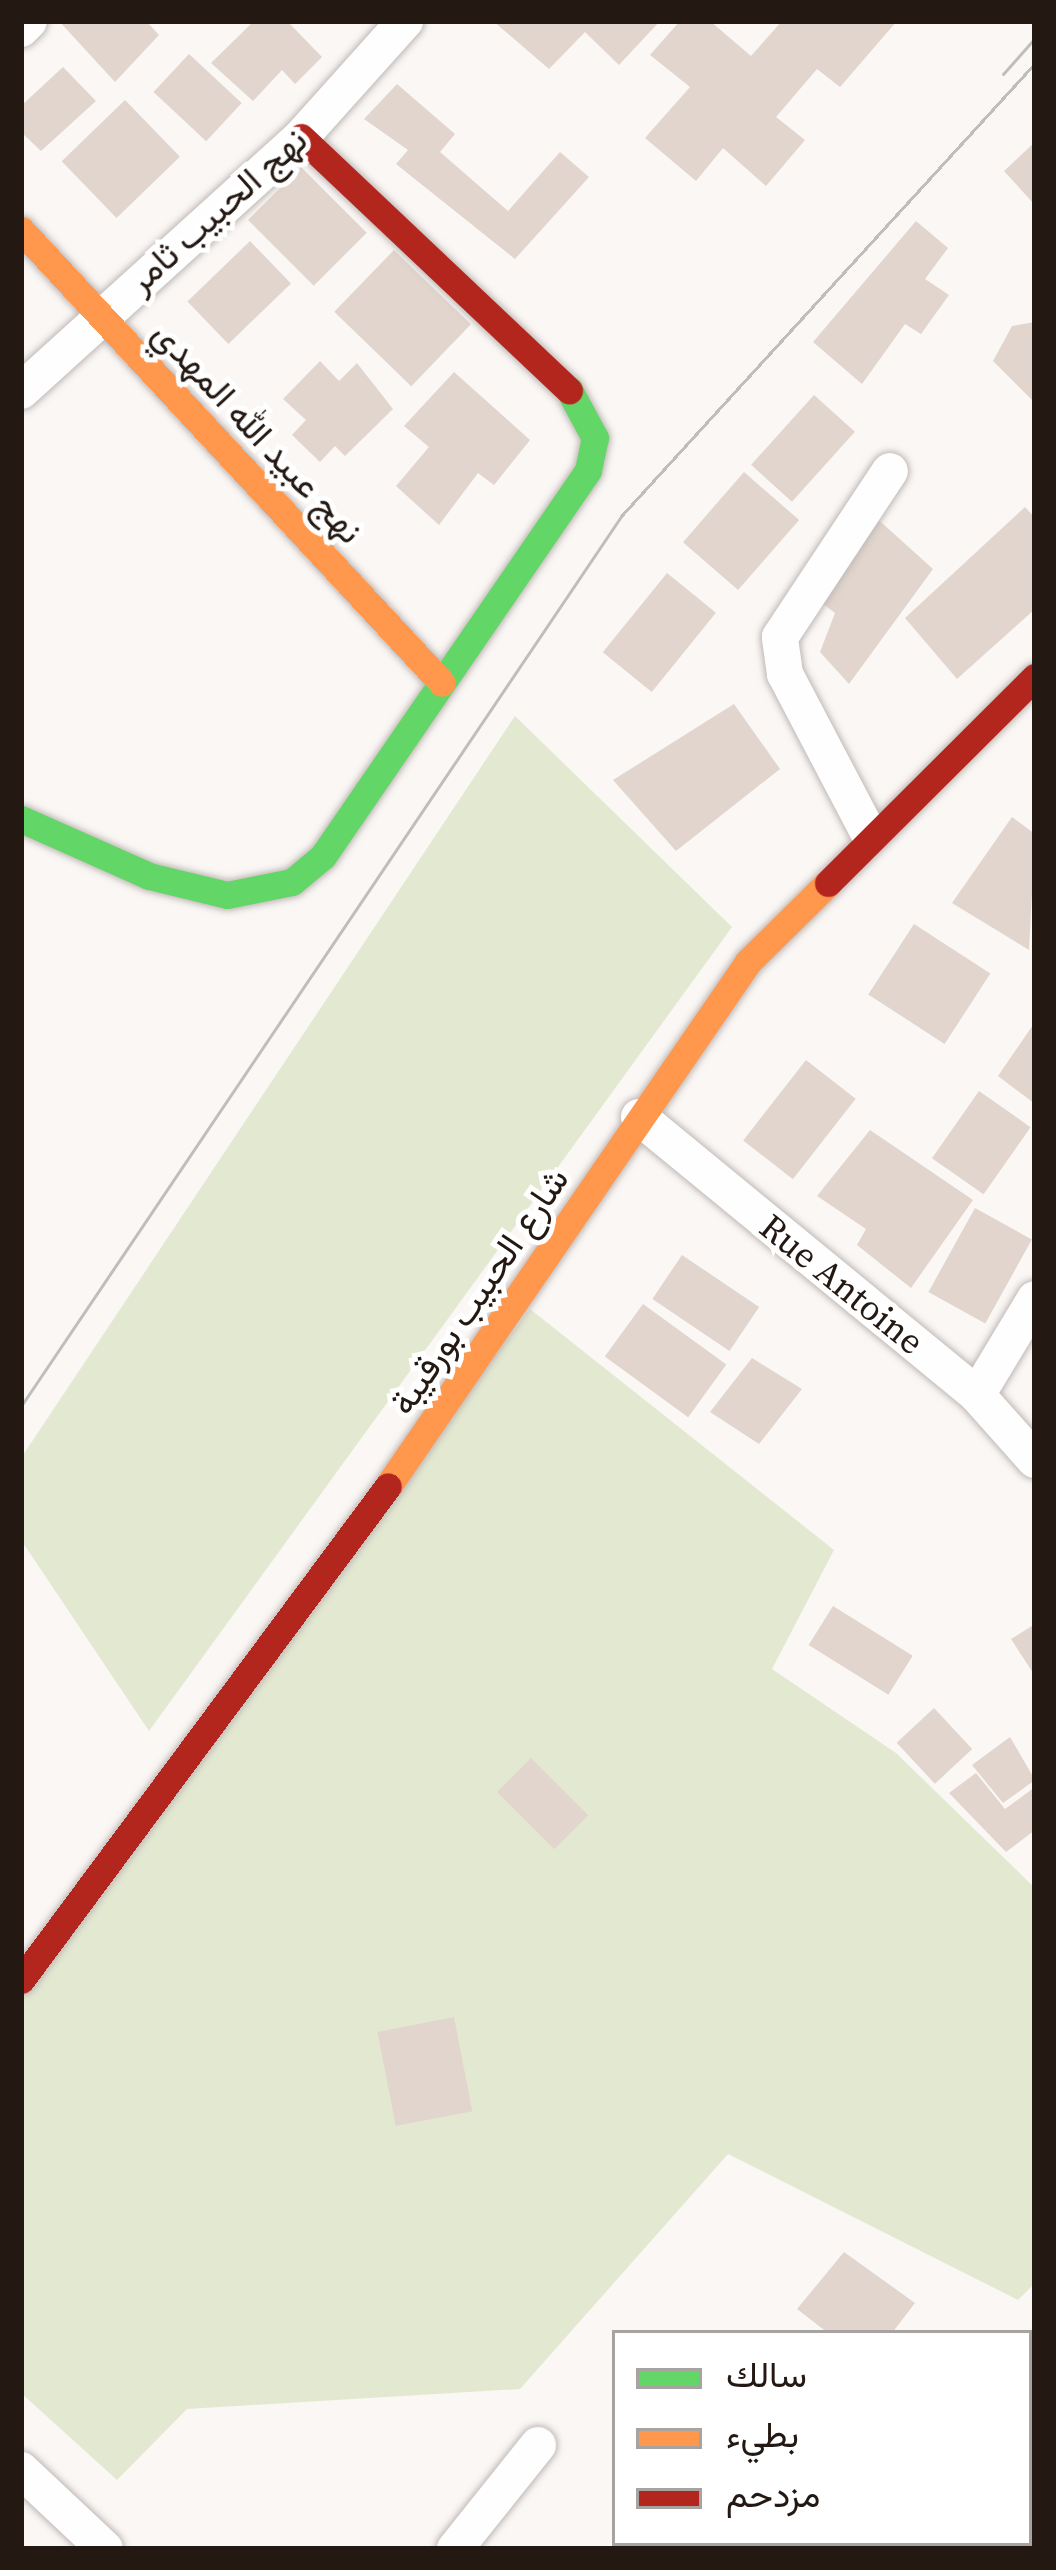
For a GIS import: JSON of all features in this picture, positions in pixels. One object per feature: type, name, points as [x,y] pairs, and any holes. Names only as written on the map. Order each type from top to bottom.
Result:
[{"type":"street","points":[[21,29],[29,21]]},
{"type":"street","name":"نهج الحبيب ثامر","points":[[21,391],[100,314],[301,137],[405,21]]},
{"type":"street","points":[[21,819],[149,876],[265,892],[323,856],[579,487],[593,424],[301,137]]},
{"type":"street","name":"نهج عبيد الله المهدي","points":[[21,230],[442,683]]},
{"type":"street","points":[[869,834],[785,674],[780,637],[890,471]]},
{"type":"street","name":"شارع الحبيب بورقيبة","points":[[21,1980],[295,1621],[748,962],[869,834],[1035,677]]},
{"type":"street","name":"Rue Antoine","points":[[639,1118],[977,1395],[1035,1460]]},
{"type":"street","points":[[977,1395],[1035,1299]]},
{"type":"street","points":[[455,2549],[538,2445]]},
{"type":"street","points":[[21,2470],[105,2549]]},
{"type":"green space","points":[[515,716],[732,927],[149,1731],[21,1540],[21,1458]]},
{"type":"green space","points":[[530,1309],[834,1550],[772,1669],[896,1753],[1035,1888],[1035,2283],[1018,2300],[728,2154],[520,2389],[187,2409],[117,2480],[21,2393],[21,1992]]},
{"type":"building","points":[[59,21],[146,21],[159,35],[115,82]]},
{"type":"building","points":[[254,21],[287,21],[322,57],[295,84],[282,70],[253,101],[211,63]]},
{"type":"building","points":[[493,21],[660,21],[619,65],[585,32],[549,69]]},
{"type":"building","points":[[680,21],[710,21],[751,56],[782,21],[897,21],[840,87],[817,69],[776,117],[805,140],[766,186],[723,148],[696,181],[645,138],[690,87],[650,55]]},
{"type":"building","points":[[189,54],[242,103],[206,141],[154,92]]},
{"type":"building","points":[[63,67],[96,101],[41,151],[21,132],[21,106]]},
{"type":"building","points":[[397,84],[455,134],[440,152],[508,211],[560,152],[589,177],[515,259],[396,164],[408,150],[364,119]]},
{"type":"building","points":[[125,100],[180,157],[117,218],[62,161]]},
{"type":"building","points":[[1035,142],[1035,205],[1004,171]]},
{"type":"building","points":[[301,167],[367,233],[314,286],[248,220]]},
{"type":"building","points":[[916,221],[948,248],[925,279],[949,295],[921,334],[905,324],[862,384],[813,342]]},
{"type":"building","points":[[250,241],[291,283],[228,344],[187,301]]},
{"type":"building","points":[[394,250],[471,324],[411,386],[334,312]]},
{"type":"building","points":[[1035,322],[1035,403],[993,361],[1012,326]]},
{"type":"building","points":[[320,361],[339,381],[357,363],[393,409],[345,456],[335,446],[320,462],[292,435],[306,420],[283,399]]},
{"type":"building","points":[[454,372],[530,440],[494,485],[478,473],[439,525],[396,486],[429,447],[404,426]]},
{"type":"building","points":[[814,395],[855,432],[792,502],[751,465]]},
{"type":"building","points":[[744,472],[799,520],[738,590],[683,542]]},
{"type":"building","points":[[1025,507],[1035,518],[1035,609],[957,679],[905,618]]},
{"type":"building","points":[[872,514],[933,569],[849,684],[820,652],[835,613],[814,597]]},
{"type":"building","points":[[667,573],[716,613],[652,692],[603,652]]},
{"type":"building","points":[[734,704],[780,769],[676,851],[613,780]]},
{"type":"building","points":[[1012,817],[1035,834],[1029,950],[952,903]]},
{"type":"building","points":[[914,924],[990,974],[945,1044],[868,994]]},
{"type":"building","points":[[1035,1022],[1035,1104],[998,1076]]},
{"type":"building","points":[[806,1060],[856,1099],[793,1179],[743,1140]]},
{"type":"building","points":[[979,1091],[1031,1127],[984,1194],[932,1158]]},
{"type":"building","points":[[870,1130],[973,1200],[911,1288],[857,1245],[866,1229],[817,1196]]},
{"type":"building","points":[[975,1208],[1032,1240],[985,1323],[928,1292]]},
{"type":"building","points":[[682,1255],[759,1307],[729,1351],[652,1299]]},
{"type":"building","points":[[643,1304],[726,1365],[688,1417],[605,1357]]},
{"type":"building","points":[[752,1358],[802,1389],[759,1444],[710,1412]]},
{"type":"building","points":[[833,1606],[913,1656],[888,1695],[809,1645]]},
{"type":"building","points":[[1035,1624],[1035,1676],[1011,1639]]},
{"type":"building","points":[[934,1708],[972,1749],[935,1784],[897,1743]]},
{"type":"building","points":[[1010,1737],[1035,1780],[1003,1803],[972,1765]]},
{"type":"building","points":[[531,1758],[588,1815],[554,1849],[497,1792]]},
{"type":"building","points":[[976,1773],[1005,1809],[1035,1787],[1035,1830],[1006,1852],[949,1793]]},
{"type":"building","points":[[454,2017],[472,2111],[396,2126],[377,2032]]},
{"type":"building","points":[[844,2252],[915,2303],[894,2330],[824,2330],[797,2309]]},
{"type":"tram line","points":[[1003,74],[1035,38]]},
{"type":"tram line","points":[[21,1406],[622,515],[1035,63]]},
{"type":"traffic: fast","points":[[21,819],[149,876],[227,895],[292,882],[323,856],[588,470],[595,438],[569,390]]},
{"type":"traffic: slow","points":[[21,230],[442,683]]},
{"type":"traffic: slow","points":[[388,1486],[748,962],[828,883]]},
{"type":"traffic: jam","points":[[301,137],[569,390]]},
{"type":"traffic: jam","points":[[828,883],[1035,677]]},
{"type":"traffic: jam","points":[[21,1980],[388,1486]]}]
